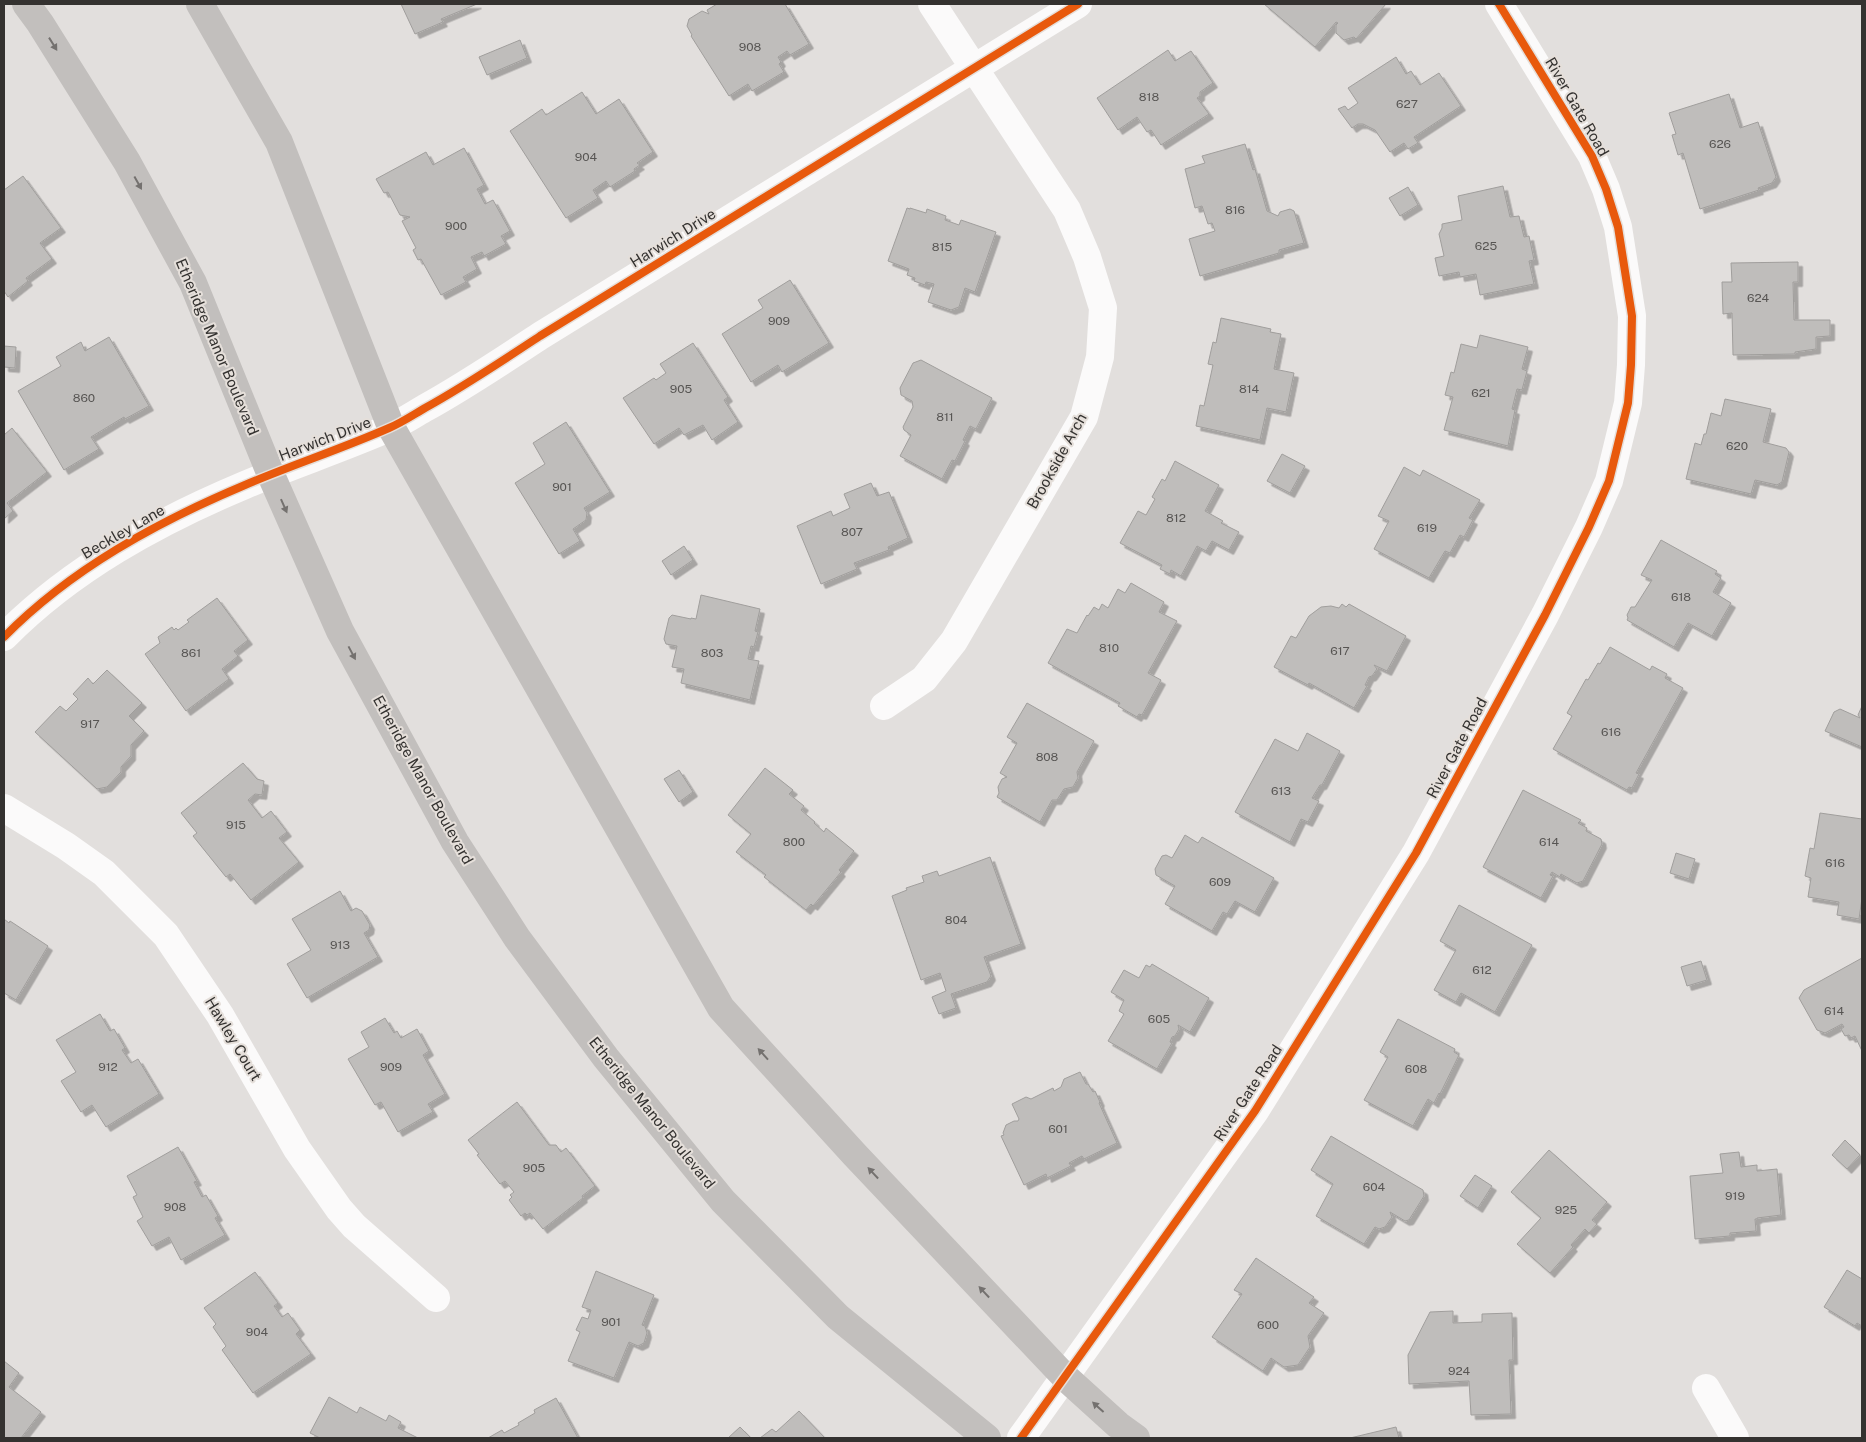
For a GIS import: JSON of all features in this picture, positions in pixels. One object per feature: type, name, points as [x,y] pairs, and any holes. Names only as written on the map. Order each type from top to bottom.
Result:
[{"type":"main road","name":"Etheridge Manor Boulevard","points":[[26,4],[128,162],[193,284],[271,475],[340,631],[455,842],[517,938],[606,1058],[723,1201],[838,1317],[904,1368],[987,1438]]},
{"type":"main road","points":[[200,4],[279,142],[391,428],[721,1008],[855,1155],[1065,1377],[1118,1425],[1136,1438]]},
{"type":"street","name":"Brookside Arch","points":[[884,706],[924,679],[954,641],[1084,417],[1100,357],[1103,308],[1088,257],[1066,210],[932,4]]},
{"type":"street","name":"Harwich Drive","points":[[271,475],[391,428],[459,389],[540,336],[1078,4]]},
{"type":"street","name":"River Gate Road","points":[[1021,1438],[1255,1111],[1416,853],[1544,615],[1589,527],[1608,481],[1628,403],[1631,365],[1632,316],[1618,227],[1606,189],[1592,156],[1499,4]]},
{"type":"street","name":"Beckley Lane","points":[[4,637],[25,615],[54,591],[120,546],[156,526],[271,475]]},
{"type":"street","name":"Hawley Court","points":[[4,808],[66,846],[104,873],[166,935],[220,1015],[297,1149],[339,1209],[354,1226],[436,1298]]},
{"type":"street","points":[[1706,1388],[1735,1438]]},
{"type":"building","points":[[401,4],[477,4],[441,19],[443,22],[415,34]]},
{"type":"building","points":[[717,4],[785,4],[809,44],[790,55],[787,51],[778,57],[781,62],[779,64],[784,72],[752,91],[748,84],[729,96],[691,36],[687,26],[689,19],[702,11],[709,14],[707,10]]},
{"type":"building","points":[[1264,4],[1386,4],[1356,39],[1354,37],[1344,40],[1336,33],[1336,25],[1338,23],[1336,22],[1315,47]]},
{"type":"building","points":[[520,40],[527,58],[487,75],[479,57]]},
{"type":"building","points":[[1168,50],[1175,61],[1191,51],[1213,83],[1200,92],[1200,96],[1197,98],[1209,114],[1161,145],[1151,130],[1147,132],[1137,117],[1118,130],[1097,98]]},
{"type":"building","points":[[1396,57],[1406,74],[1411,71],[1420,85],[1439,73],[1461,106],[1414,137],[1418,143],[1408,149],[1404,143],[1390,152],[1375,130],[1363,124],[1358,124],[1352,128],[1338,109],[1345,106],[1348,110],[1358,103],[1348,88]]},
{"type":"building","points":[[582,92],[596,114],[619,99],[653,152],[637,163],[640,165],[634,169],[635,171],[610,187],[606,181],[593,190],[598,198],[566,218],[510,131],[542,109],[546,115]]},
{"type":"building","points":[[1729,94],[1740,128],[1758,122],[1776,177],[1772,183],[1758,188],[1759,190],[1700,209],[1683,153],[1678,155],[1672,135],[1676,134],[1669,113]]},
{"type":"building","points":[[1245,144],[1253,170],[1255,169],[1267,211],[1278,216],[1280,212],[1290,209],[1294,211],[1304,243],[1279,250],[1279,253],[1200,276],[1189,239],[1215,231],[1212,223],[1208,224],[1202,206],[1195,208],[1185,169],[1205,163],[1202,156]]},
{"type":"building","points":[[464,148],[484,185],[477,189],[485,204],[493,200],[510,231],[501,236],[506,244],[484,256],[482,252],[471,257],[477,269],[463,277],[466,282],[441,295],[421,259],[418,260],[413,250],[416,248],[402,221],[410,217],[400,215],[388,192],[384,193],[376,179],[426,152],[433,165]]},
{"type":"building","points":[[23,176],[61,228],[40,243],[52,259],[26,278],[28,281],[8,297],[4,291],[4,190]]},
{"type":"building","points":[[1503,186],[1510,217],[1519,216],[1524,237],[1529,236],[1534,260],[1529,261],[1534,284],[1480,295],[1476,274],[1460,277],[1459,272],[1439,276],[1435,258],[1444,256],[1439,234],[1442,224],[1462,220],[1458,196]]},
{"type":"building","points":[[1408,187],[1418,205],[1400,216],[1389,198]]},
{"type":"building","points":[[907,208],[926,213],[927,209],[946,216],[945,220],[959,225],[961,220],[996,232],[975,292],[965,288],[959,307],[951,310],[928,302],[934,284],[926,282],[925,285],[914,281],[915,278],[907,275],[909,269],[888,261]]},
{"type":"building","points":[[1798,262],[1798,282],[1793,282],[1794,320],[1830,320],[1830,336],[1816,337],[1816,349],[1795,352],[1795,354],[1733,355],[1732,313],[1723,314],[1722,282],[1732,282],[1731,263]]},
{"type":"building","points":[[790,280],[829,343],[782,372],[778,365],[751,382],[722,334],[763,308],[758,300]]},
{"type":"building","points":[[1221,318],[1271,329],[1270,332],[1281,334],[1274,369],[1294,373],[1286,412],[1267,408],[1260,440],[1196,426],[1200,405],[1204,406],[1213,365],[1208,364],[1213,342],[1216,343]]},
{"type":"building","points":[[1480,335],[1528,347],[1522,369],[1527,371],[1522,390],[1517,389],[1512,409],[1515,410],[1508,446],[1444,430],[1453,397],[1445,395],[1451,372],[1454,373],[1461,344],[1477,348]]},
{"type":"building","points":[[109,337],[149,406],[125,419],[124,417],[91,437],[99,449],[64,470],[18,391],[61,366],[56,357],[81,342],[85,351]]},
{"type":"building","points":[[693,343],[728,397],[724,400],[738,422],[712,440],[703,425],[684,435],[679,428],[654,444],[623,398],[654,378],[656,380],[666,373],[660,364]]},
{"type":"building","points":[[4,346],[16,347],[15,368],[4,367]]},
{"type":"building","points":[[921,360],[992,398],[976,429],[970,426],[955,461],[952,460],[942,479],[900,456],[911,435],[903,427],[913,407],[912,401],[901,395],[900,388],[913,363]]},
{"type":"building","points":[[1725,399],[1771,409],[1763,442],[1786,448],[1789,452],[1782,482],[1777,485],[1755,480],[1751,494],[1686,479],[1695,443],[1701,445],[1711,413],[1721,416]]},
{"type":"building","points":[[566,422],[610,492],[584,508],[587,513],[586,520],[573,529],[580,541],[559,554],[515,483],[545,464],[533,443]]},
{"type":"building","points":[[12,428],[47,472],[7,503],[13,511],[4,519],[4,435]]},
{"type":"building","points":[[1282,454],[1305,466],[1290,493],[1267,481]]},
{"type":"building","points":[[1175,461],[1219,485],[1205,511],[1223,521],[1221,523],[1239,532],[1229,550],[1212,541],[1206,551],[1197,546],[1181,576],[1171,570],[1170,574],[1160,569],[1162,565],[1120,543],[1138,511],[1146,515],[1155,499],[1152,497],[1162,479],[1165,481]]},
{"type":"building","points":[[1404,467],[1420,476],[1423,470],[1480,500],[1469,518],[1473,520],[1464,537],[1460,535],[1450,553],[1445,551],[1429,578],[1374,549],[1389,521],[1378,516]]},
{"type":"building","points":[[871,483],[877,496],[889,492],[908,538],[888,547],[889,550],[854,563],[857,569],[821,584],[797,526],[831,511],[833,516],[850,508],[844,494]]},
{"type":"building","points":[[1661,540],[1717,571],[1715,574],[1721,578],[1713,592],[1731,603],[1712,636],[1688,623],[1674,647],[1627,620],[1631,607],[1635,607],[1652,580],[1641,575]]},
{"type":"building","points":[[684,546],[693,560],[671,575],[662,561]]},
{"type":"building","points":[[1131,583],[1164,602],[1159,612],[1177,621],[1148,673],[1161,680],[1142,715],[1139,714],[1137,717],[1118,706],[1120,703],[1048,663],[1067,629],[1077,633],[1094,607],[1099,610],[1102,604],[1108,608],[1118,589],[1125,593]]},
{"type":"building","points":[[701,595],[760,609],[755,631],[758,632],[754,647],[751,646],[748,659],[759,661],[750,700],[681,683],[684,669],[672,667],[677,646],[666,644],[664,639],[669,618],[672,615],[696,619]]},
{"type":"building","points":[[217,598],[248,640],[234,651],[238,656],[222,669],[229,679],[186,711],[145,654],[160,643],[158,637],[172,627],[174,630],[176,628],[178,630],[189,622],[187,620]]},
{"type":"building","points":[[1342,604],[1346,607],[1349,604],[1406,636],[1387,671],[1374,665],[1377,669],[1369,677],[1365,685],[1367,686],[1354,708],[1309,683],[1308,685],[1274,667],[1291,636],[1296,638],[1309,616],[1321,607],[1331,606],[1339,608]]},
{"type":"building","points":[[1610,647],[1650,670],[1652,666],[1667,674],[1665,678],[1683,688],[1636,773],[1639,774],[1632,788],[1629,787],[1627,790],[1553,749],[1572,716],[1567,713],[1586,679],[1588,680],[1598,663],[1600,664]]},
{"type":"building","points":[[107,670],[142,703],[129,716],[144,731],[131,745],[131,756],[121,767],[121,772],[107,787],[97,789],[35,732],[60,706],[66,711],[78,699],[73,694],[88,678],[93,684]]},
{"type":"building","points":[[1027,703],[1094,741],[1077,772],[1078,778],[1073,787],[1064,789],[1057,800],[1052,800],[1040,822],[997,797],[999,793],[998,787],[1002,779],[1007,777],[1000,773],[1017,743],[1007,737]]},
{"type":"building","points":[[1862,706],[1862,747],[1825,731],[1834,712],[1840,709],[1860,718],[1858,715]]},
{"type":"building","points":[[1307,733],[1340,751],[1322,785],[1320,785],[1312,798],[1319,801],[1308,822],[1301,819],[1290,842],[1235,812],[1275,739],[1298,751]]},
{"type":"building","points":[[243,763],[257,779],[264,781],[262,795],[255,794],[248,800],[262,818],[271,811],[287,832],[279,838],[299,862],[251,900],[230,874],[226,877],[193,836],[197,833],[181,813]]},
{"type":"building","points":[[765,768],[793,790],[789,794],[804,806],[801,810],[814,823],[824,832],[826,828],[854,851],[839,870],[841,872],[813,906],[811,904],[806,910],[736,852],[751,834],[728,815]]},
{"type":"building","points":[[679,770],[693,792],[679,802],[664,779]]},
{"type":"building","points":[[1523,790],[1581,820],[1578,823],[1587,828],[1586,831],[1601,839],[1602,844],[1583,881],[1577,883],[1561,874],[1560,877],[1552,872],[1550,875],[1553,876],[1541,898],[1483,867]]},
{"type":"building","points":[[1820,813],[1862,819],[1862,898],[1859,919],[1837,915],[1839,902],[1808,897],[1811,878],[1805,876],[1810,848],[1814,849]]},
{"type":"building","points":[[1185,835],[1198,843],[1202,837],[1274,878],[1255,912],[1235,901],[1227,914],[1223,912],[1212,931],[1165,904],[1175,886],[1156,875],[1155,869],[1162,856],[1166,855],[1172,858]]},
{"type":"building","points":[[1676,853],[1695,859],[1689,879],[1670,873]]},
{"type":"building","points":[[990,857],[1021,944],[984,957],[991,976],[987,982],[951,994],[956,1008],[939,1014],[932,997],[946,991],[940,973],[921,980],[892,896],[907,890],[906,888],[924,882],[922,876],[937,871],[939,876]]},
{"type":"building","points":[[340,891],[351,911],[356,908],[362,911],[370,925],[369,930],[364,933],[378,957],[307,998],[287,964],[311,950],[292,919]]},
{"type":"building","points":[[1459,905],[1532,945],[1495,1012],[1461,993],[1456,1002],[1434,990],[1456,950],[1440,941]]},
{"type":"building","points":[[4,919],[48,946],[16,1000],[4,993]]},
{"type":"building","points":[[1862,958],[1862,1051],[1855,1036],[1851,1038],[1849,1035],[1845,1036],[1841,1029],[1844,1027],[1842,1024],[1825,1033],[1817,1030],[1799,998],[1804,990]]},
{"type":"building","points":[[1701,961],[1707,980],[1687,986],[1681,967]]},
{"type":"building","points":[[1152,964],[1209,998],[1190,1032],[1178,1025],[1179,1029],[1175,1036],[1172,1037],[1170,1042],[1172,1043],[1157,1069],[1108,1041],[1124,1014],[1119,1011],[1124,1000],[1111,992],[1124,970],[1139,978],[1146,965],[1150,967]]},
{"type":"building","points":[[100,1014],[110,1031],[114,1029],[125,1048],[122,1050],[131,1063],[138,1059],[159,1094],[106,1127],[92,1105],[81,1112],[61,1081],[76,1072],[56,1040]]},
{"type":"building","points":[[385,1018],[394,1033],[397,1031],[401,1038],[417,1029],[429,1051],[423,1055],[445,1094],[428,1104],[433,1112],[398,1132],[381,1102],[375,1105],[348,1059],[369,1047],[361,1032]]},
{"type":"building","points":[[1398,1019],[1455,1049],[1454,1052],[1459,1055],[1440,1094],[1434,1103],[1428,1099],[1413,1126],[1364,1100],[1388,1057],[1380,1052]]},
{"type":"building","points":[[1080,1072],[1086,1084],[1088,1084],[1093,1092],[1095,1091],[1117,1143],[1084,1159],[1082,1156],[1069,1163],[1071,1166],[1047,1178],[1046,1174],[1024,1185],[1001,1136],[1004,1135],[1006,1125],[1019,1119],[1012,1104],[1026,1097],[1031,1099],[1053,1088],[1054,1091],[1061,1087],[1064,1079]]},
{"type":"building","points":[[517,1102],[549,1145],[556,1145],[561,1152],[566,1148],[595,1186],[582,1196],[583,1198],[543,1229],[530,1213],[527,1215],[525,1213],[521,1216],[509,1200],[512,1197],[510,1195],[514,1192],[505,1181],[500,1184],[477,1155],[479,1154],[468,1140]]},
{"type":"building","points":[[1331,1136],[1423,1190],[1424,1196],[1409,1220],[1405,1221],[1390,1212],[1392,1217],[1385,1227],[1379,1229],[1375,1227],[1364,1244],[1316,1216],[1333,1184],[1311,1170]]},
{"type":"building","points":[[1845,1140],[1860,1155],[1847,1169],[1832,1155]]},
{"type":"building","points":[[178,1147],[197,1181],[194,1182],[202,1197],[206,1195],[218,1216],[215,1218],[225,1235],[181,1260],[169,1237],[152,1246],[137,1221],[143,1217],[133,1197],[137,1195],[127,1176]]},
{"type":"building","points":[[1549,1150],[1607,1202],[1592,1220],[1597,1224],[1589,1233],[1585,1229],[1571,1245],[1573,1247],[1550,1273],[1517,1244],[1541,1218],[1511,1192]]},
{"type":"building","points":[[1739,1152],[1741,1167],[1757,1165],[1757,1171],[1777,1169],[1781,1215],[1755,1219],[1756,1231],[1730,1233],[1730,1236],[1695,1239],[1690,1176],[1723,1173],[1720,1154]]},
{"type":"building","points":[[1475,1175],[1492,1186],[1478,1208],[1460,1196]]},
{"type":"building","points":[[1256,1258],[1314,1297],[1309,1303],[1324,1313],[1308,1336],[1310,1347],[1298,1365],[1284,1367],[1271,1358],[1263,1371],[1212,1337],[1242,1294],[1234,1290]]},
{"type":"building","points":[[1847,1270],[1862,1279],[1862,1326],[1857,1323],[1855,1326],[1824,1307]]},
{"type":"building","points":[[596,1271],[654,1295],[642,1325],[645,1326],[647,1333],[644,1343],[638,1346],[629,1342],[614,1378],[568,1361],[580,1332],[576,1330],[582,1317],[588,1319],[591,1310],[582,1307]]},
{"type":"building","points":[[255,1272],[278,1303],[274,1306],[282,1317],[288,1313],[300,1330],[296,1334],[311,1354],[253,1393],[222,1350],[226,1346],[213,1327],[216,1324],[204,1308]]},
{"type":"building","points":[[1453,1311],[1453,1323],[1482,1322],[1482,1314],[1512,1313],[1513,1360],[1509,1360],[1511,1414],[1471,1415],[1469,1381],[1409,1384],[1408,1355],[1430,1312]]},
{"type":"building","points":[[4,1361],[19,1373],[9,1387],[41,1412],[21,1438],[4,1438]]},
{"type":"building","points":[[329,1397],[357,1413],[360,1407],[386,1421],[389,1415],[401,1422],[398,1428],[418,1438],[320,1438],[310,1433]]},
{"type":"building","points":[[556,1398],[578,1438],[488,1438],[502,1430],[504,1433],[519,1425],[518,1423],[535,1413],[534,1410]]},
{"type":"building","points":[[799,1411],[825,1438],[760,1438],[772,1429],[776,1432]]},
{"type":"building","points":[[740,1427],[751,1438],[728,1438]]},
{"type":"building","points":[[1396,1427],[1399,1438],[1350,1438]]},
{"type":"cycle path","points":[[4,637],[30,612],[58,590],[117,549],[212,499],[371,436],[402,421],[469,382],[540,336],[1078,4]]},
{"type":"cycle path","points":[[1021,1438],[1255,1111],[1416,853],[1545,615],[1589,527],[1609,481],[1628,403],[1631,365],[1632,316],[1618,227],[1606,189],[1592,156],[1499,4]]}]
